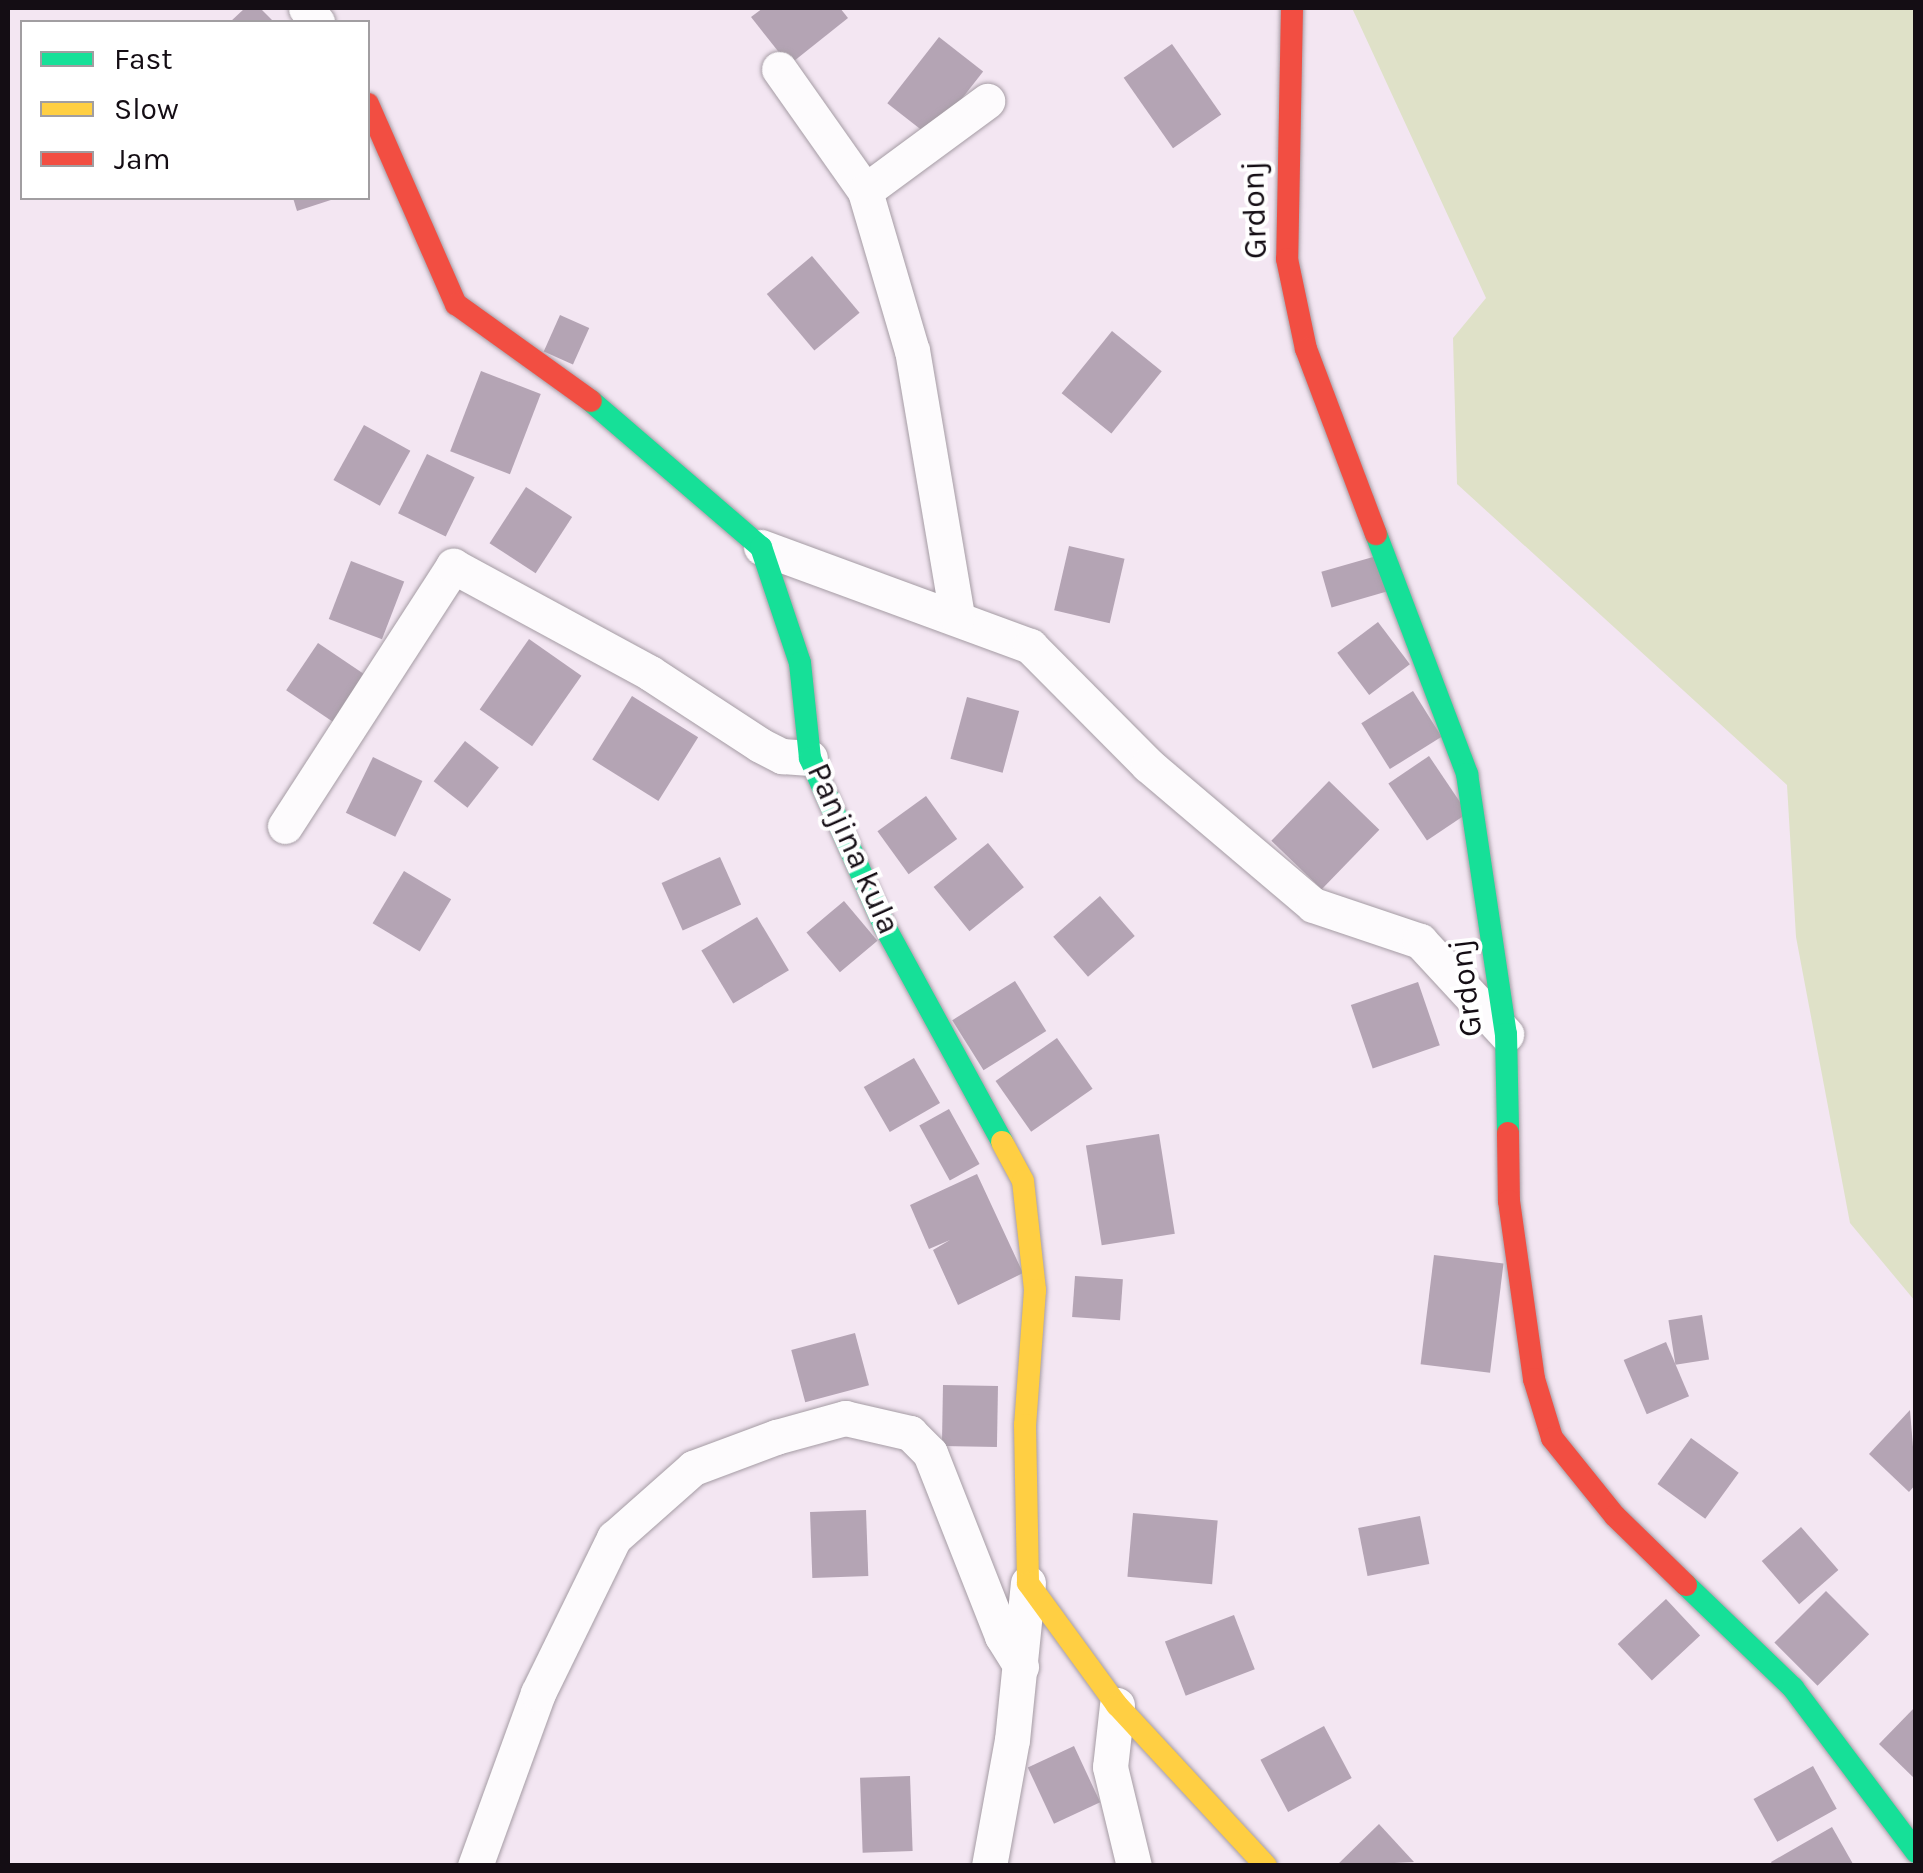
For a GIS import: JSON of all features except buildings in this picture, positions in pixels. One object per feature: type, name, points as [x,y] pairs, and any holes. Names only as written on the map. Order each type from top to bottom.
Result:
[{"type":"street","name":"Grdonj","points":[[1292,8],[1287,258],[1306,350],[1467,774],[1506,1034],[1509,1201],[1534,1379],[1552,1438],[1615,1516],[1793,1688],[1916,1852]]},
{"type":"street","points":[[779,69],[865,191],[912,351],[957,616]]},
{"type":"street","points":[[865,191],[913,162],[987,101]]},
{"type":"street","points":[[370,109],[456,304],[569,382],[762,547],[1030,646],[1148,766],[1313,905],[1420,941],[1506,1034]]},
{"type":"street","name":"Panjina kula","points":[[762,547],[800,662],[810,758],[885,927],[1024,1181],[1035,1290],[1026,1424],[1028,1583]]},
{"type":"street","points":[[285,826],[453,566],[650,672],[760,745],[782,756],[810,758]]},
{"type":"street","points":[[474,1866],[538,1693],[614,1538],[693,1468],[845,1418],[910,1433],[930,1453],[1002,1636],[1021,1666]]},
{"type":"street","points":[[990,1866],[1021,1666],[1028,1583]]},
{"type":"street","points":[[1028,1583],[1117,1705],[1266,1866]]},
{"type":"street","points":[[1117,1705],[1110,1767],[1134,1866]]},
{"type":"green space","points":[[1352,8],[1915,8],[1915,1301],[1850,1223],[1796,937],[1787,785],[1457,484],[1453,338],[1486,298]]},
{"type":"traffic: fast","points":[[591,401],[761,547],[800,663],[810,758],[885,927],[1002,1142]]},
{"type":"traffic: fast","points":[[1376,534],[1467,774],[1506,1034],[1508,1133]]},
{"type":"traffic: fast","points":[[1686,1585],[1793,1688],[1916,1852]]},
{"type":"traffic: slow","points":[[1002,1142],[1023,1181],[1035,1290],[1025,1425],[1028,1583],[1117,1705],[1266,1866]]},
{"type":"traffic: jam","points":[[1292,8],[1287,259],[1306,349],[1376,534]]},
{"type":"traffic: jam","points":[[370,109],[456,304],[591,401]]},
{"type":"traffic: jam","points":[[1508,1133],[1509,1201],[1534,1379],[1552,1438],[1615,1516],[1686,1585]]}]
